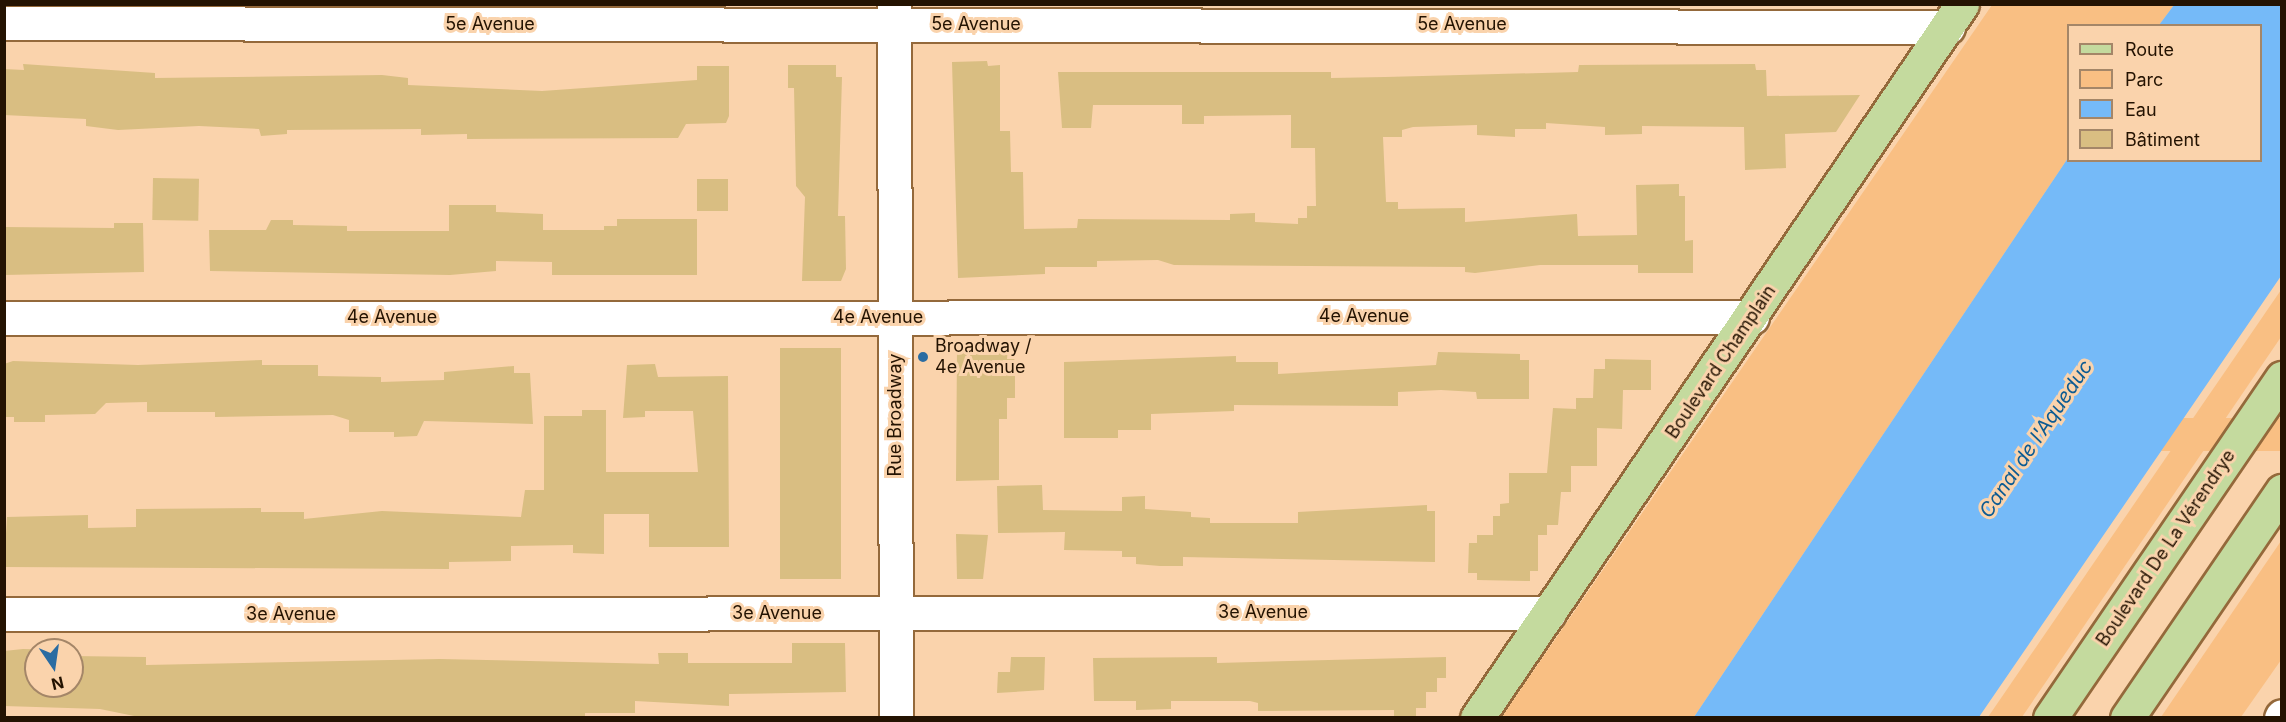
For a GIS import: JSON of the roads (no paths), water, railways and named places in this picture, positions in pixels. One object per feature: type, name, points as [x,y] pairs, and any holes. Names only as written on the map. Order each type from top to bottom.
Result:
[{"type":"main road","name":"Boulevard Champlain","points":[[1477,717],[1752,317],[1955,16]]},
{"type":"main road","name":"Boulevard De La Vérendrye","points":[[2050,717],[2282,378]]},
{"type":"main road","points":[[2127,717],[2282,491]]},
{"type":"street","name":"5e Avenue","points":[[4,24],[894,15],[1955,16]]},
{"type":"street","name":"Rue Broadway","points":[[894,15],[896,717]]},
{"type":"street","name":"4e Avenue","points":[[4,318],[1752,317]]},
{"type":"street","name":"3e Avenue","points":[[4,614],[1549,613]]},
{"type":"water","name":"Canal de l'Aqueduc","points":[[2174,5],[2281,5],[2281,276],[1979,717],[1694,717],[2067,159],[2067,162],[2262,162],[2262,24],[2160,24]]},
{"type":"place","name":"Broadway / 4e Avenue","points":[[923,357]]}]
